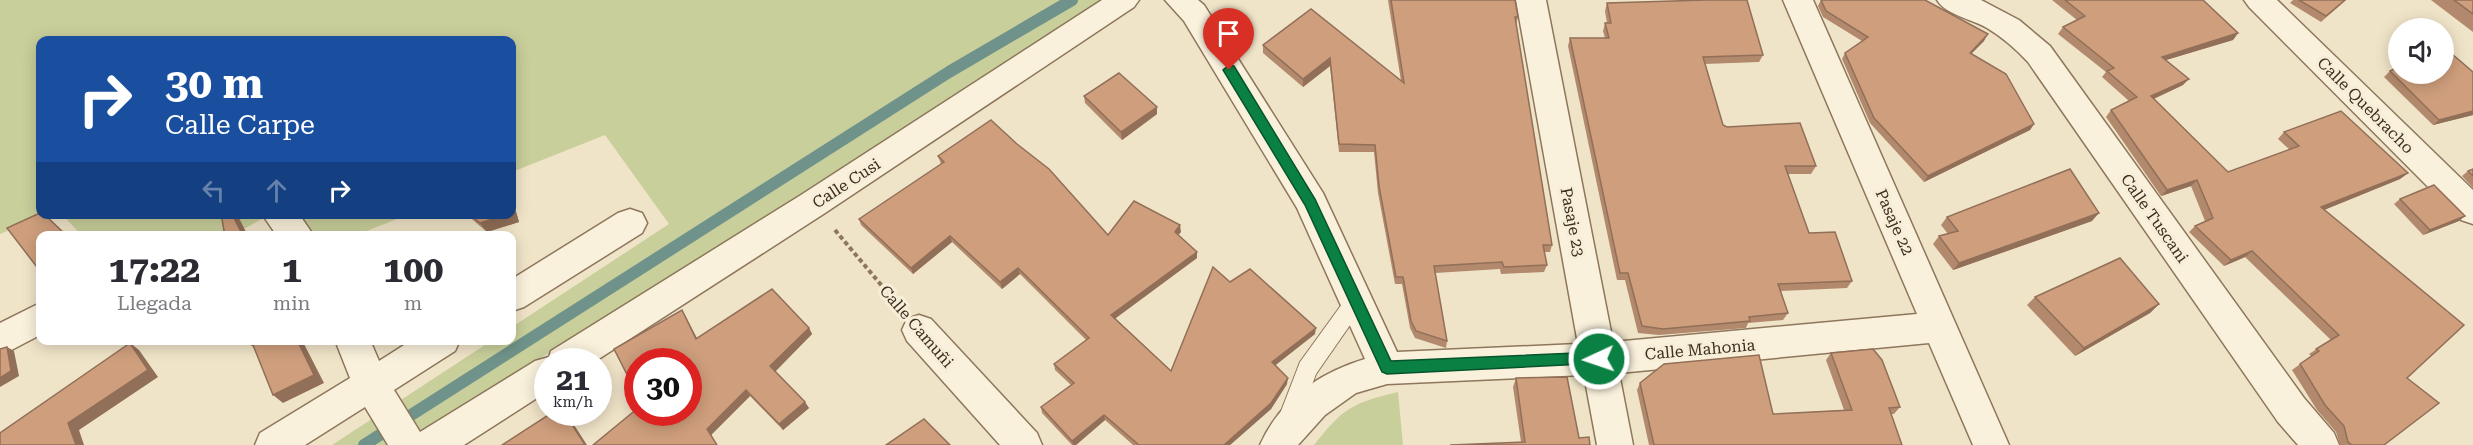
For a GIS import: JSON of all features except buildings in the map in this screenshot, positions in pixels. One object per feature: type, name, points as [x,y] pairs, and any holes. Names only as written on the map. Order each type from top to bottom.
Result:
[{"type":"street","name":"Calle Cusi","points":[[586,348],[813,204],[1124,0]]},
{"type":"street","points":[[1180,0],[1194,13],[1311,202],[1387,368]]},
{"type":"street","name":"Pasaje 23","points":[[1531,0],[1615,445]]},
{"type":"street","name":"Pasaje 22","points":[[1798,0],[1991,445]]},
{"type":"street","name":"Calle Tuscani","points":[[1952,0],[1984,7],[2016,31],[2039,54],[2290,410],[2321,445]]},
{"type":"street","name":"Calle Quebracho","points":[[2259,0],[2473,211]]},
{"type":"street","points":[[283,219],[293,231]]},
{"type":"street","points":[[516,294],[630,223]]},
{"type":"street","points":[[0,341],[36,320]]},
{"type":"street","name":"Calle Mahonia","points":[[1281,440],[1312,404],[1345,381],[1387,368],[1599,359],[1940,327]]},
{"type":"street","name":"Calle Camuñi","points":[[919,330],[1024,445]]},
{"type":"street","points":[[354,345],[371,385],[408,445]]},
{"type":"street","points":[[273,445],[434,345]]},
{"type":"street","points":[[432,445],[534,381]]},
{"type":"lane","points":[[1281,440],[1306,369],[1328,342],[1357,299]]},
{"type":"path","name":"Calle Camuñi","points":[[813,204],[919,330]]},
{"type":"green space","points":[[0,0],[1107,0],[556,348],[534,348],[534,362],[403,445],[332,445],[485,345],[516,345],[516,324],[669,224],[605,135],[516,170],[516,36],[36,36],[36,219],[0,234]]},
{"type":"green space","points":[[67,219],[262,219],[240,231],[77,231]]},
{"type":"green space","points":[[298,219],[397,219],[367,231],[305,231]]},
{"type":"green space","points":[[1398,392],[1403,445],[1314,445],[1341,415],[1350,409],[1370,400]]},
{"type":"waterway","points":[[364,445],[949,72],[1072,0]]},
{"type":"route","points":[[1229,70],[1311,202],[1387,368],[1599,359]]}]
